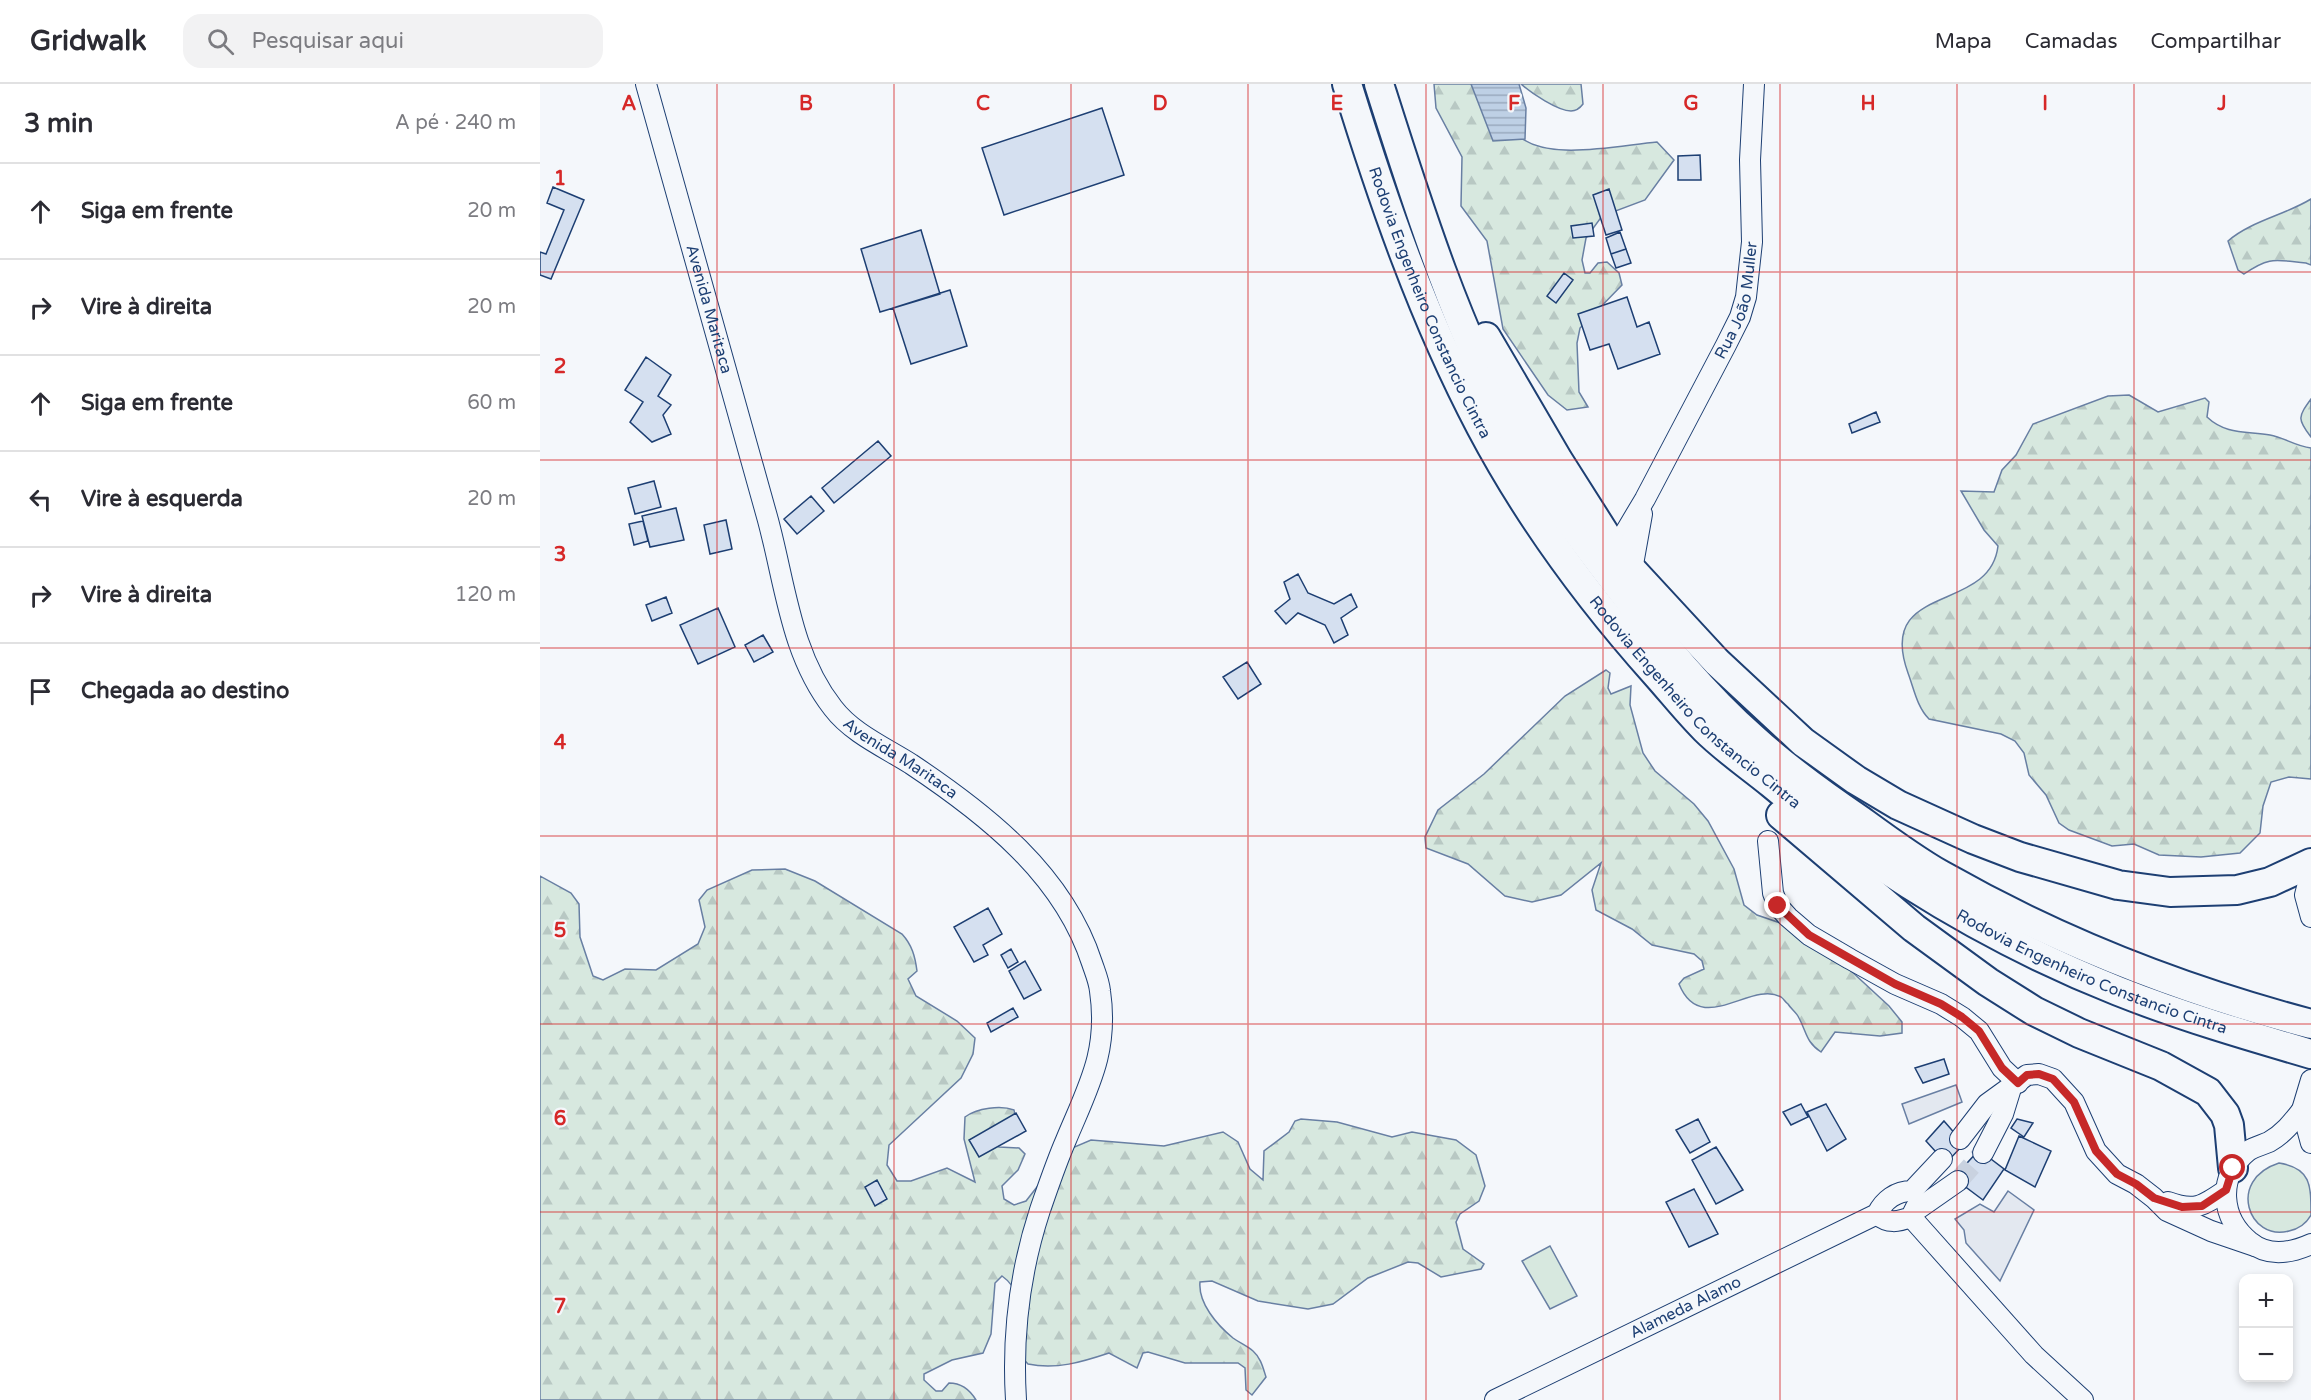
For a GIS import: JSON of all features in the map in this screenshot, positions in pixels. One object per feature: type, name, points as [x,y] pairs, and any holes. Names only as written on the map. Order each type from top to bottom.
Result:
[{"type":"highway","name":"Rodovia Engenheiro Constancio Cintra","points":[[1347,84],[1367,150],[1418,290],[1449,364],[1482,428],[1551,545],[1626,640],[1706,730],[1820,824],[1930,899],[1982,927],[2050,962],[2120,992],[2228,1030],[2311,1054]]},
{"type":"highway","name":"Rodovia Engenheiro Constancio Cintra","points":[[1379,84],[1426,231],[1452,301],[1481,369],[1519,443],[1556,503],[1654,633],[1703,689],[1752,738],[1805,782],[1928,867],[2019,917],[2089,949],[2253,1009],[2311,1024]]},
{"type":"highway","points":[[1426,231],[1444,254],[1487,340],[1610,542],[1632,570],[1717,662],[1803,742],[1856,780],[1933,822],[2020,857],[2118,885],[2170,892],[2237,890],[2270,882],[2311,863]]},
{"type":"highway","points":[[1706,730],[1757,791],[1805,837],[1914,928],[1988,982],[2034,1011],[2079,1033],[2161,1066],[2208,1092],[2225,1114],[2229,1125],[2229,1179]]},
{"type":"street","name":"Avenida Maritaca","points":[[646,84],[772,534],[796,636],[813,680],[835,711],[861,733],[948,789],[1011,841],[1039,869],[1061,897],[1083,937],[1100,987],[1103,1026],[1097,1062],[1085,1100],[1066,1140],[1039,1212],[1023,1273],[1016,1325],[1016,1400]]},
{"type":"street","name":"Rua João Muller","points":[[1645,499],[1740,317],[1746,297],[1752,242],[1750,160],[1754,84]]},
{"type":"street","points":[[1610,542],[1623,536],[1645,499]]},
{"type":"street","points":[[1632,570],[1645,499]]},
{"type":"street","points":[[1768,841],[1773,893],[1778,906],[1788,917],[1809,935],[1850,959],[1895,984],[1941,1004],[1962,1017],[1979,1031],[2014,1085]]},
{"type":"street","points":[[2311,872],[2305,894],[2311,917]]},
{"type":"street","points":[[1960,1139],[1987,1104],[2027,1075],[2039,1074],[2053,1079],[2074,1102],[2096,1151],[2117,1174],[2136,1184],[2167,1211],[2211,1231],[2274,1252],[2294,1252],[2311,1244]]},
{"type":"street","points":[[2154,1198],[2191,1208],[2202,1206],[2229,1179],[2248,1151],[2270,1141],[2287,1129],[2302,1109],[2311,1080]]},
{"type":"street","points":[[1983,1153],[2003,1114],[2014,1085]]},
{"type":"street","points":[[2302,1109],[2311,1143]]},
{"type":"street","points":[[2270,1141],[2293,1141],[2311,1149]]},
{"type":"street","name":"Alameda Alamo","points":[[1913,1206],[1942,1159]]},
{"type":"street","points":[[2229,1179],[2227,1212],[2237,1232],[2254,1246]]},
{"type":"street","name":"Alameda Alamo","points":[[1913,1206],[1958,1181]]},
{"type":"street","name":"Alameda Alamo","points":[[1494,1400],[1877,1214],[1887,1199],[1905,1191],[1913,1206]]},
{"type":"street","points":[[1877,1214],[1889,1221],[1899,1222],[1913,1206],[2034,1355],[2083,1400]]},
{"type":"green space","points":[[1434,84],[1485,84],[1514,131],[1526,141],[1542,147],[1581,150],[1657,142],[1674,160],[1645,200],[1602,216],[1586,238],[1582,260],[1585,273],[1590,273],[1598,263],[1607,262],[1619,273],[1622,285],[1580,328],[1577,343],[1579,392],[1588,407],[1567,410],[1548,395],[1503,329],[1487,241],[1461,206],[1462,157],[1436,108]]},
{"type":"green space","points":[[1521,84],[1581,84],[1583,104],[1571,111],[1559,108]]},
{"type":"green space","points":[[2311,199],[2311,265],[2273,261],[2260,264],[2244,274],[2238,270],[2228,241],[2247,228]]},
{"type":"green space","points":[[2129,395],[2158,412],[2205,398],[2209,402],[2207,417],[2222,427],[2275,436],[2311,448],[2311,779],[2289,777],[2271,782],[2263,806],[2260,833],[2240,853],[2201,857],[2159,855],[2134,844],[2112,846],[2069,830],[2059,823],[2046,795],[2029,775],[2024,753],[2015,741],[2001,734],[1929,719],[1919,703],[1908,673],[1902,644],[1907,624],[1920,611],[1976,582],[1990,567],[1998,546],[1984,530],[1961,491],[1994,492],[2002,470],[2016,455],[2033,424],[2108,396]]},
{"type":"green space","points":[[2311,399],[2311,437],[2303,426],[2301,418]]},
{"type":"green space","points":[[1606,670],[1610,673],[1608,688],[1611,694],[1631,686],[1630,705],[1643,753],[1655,771],[1694,804],[1708,821],[1734,869],[1744,905],[1757,915],[1795,928],[1824,946],[1889,1006],[1902,1022],[1902,1033],[1880,1036],[1835,1032],[1821,1052],[1810,1041],[1798,1016],[1781,997],[1769,994],[1756,995],[1713,1007],[1700,1006],[1688,999],[1679,984],[1684,978],[1704,969],[1702,961],[1694,954],[1652,945],[1632,929],[1596,910],[1592,890],[1601,863],[1561,895],[1532,902],[1505,896],[1468,864],[1426,848],[1425,837],[1438,810],[1484,774],[1565,696]]},
{"type":"green space","points":[[785,869],[815,881],[902,934],[911,947],[915,960],[917,971],[908,979],[916,996],[957,1021],[975,1038],[973,1054],[961,1078],[889,1145],[887,1165],[897,1181],[911,1181],[947,1168],[975,1182],[964,1139],[965,1117],[989,1108],[1014,1110],[1015,1116],[993,1143],[999,1147],[1019,1148],[1025,1154],[1018,1170],[1002,1186],[1004,1199],[1014,1205],[1026,1201],[1065,1151],[1091,1140],[1164,1146],[1223,1132],[1238,1142],[1250,1169],[1263,1180],[1264,1151],[1289,1132],[1295,1121],[1301,1119],[1337,1122],[1392,1137],[1412,1132],[1456,1140],[1476,1155],[1485,1186],[1479,1201],[1460,1214],[1456,1222],[1463,1249],[1484,1264],[1481,1269],[1441,1277],[1418,1263],[1408,1262],[1368,1278],[1333,1304],[1308,1309],[1258,1301],[1212,1281],[1200,1282],[1205,1306],[1215,1320],[1233,1338],[1253,1351],[1261,1363],[1266,1377],[1252,1395],[1246,1390],[1245,1368],[1238,1363],[1185,1363],[1148,1352],[1143,1353],[1137,1368],[1109,1353],[1059,1366],[1028,1364],[1017,1348],[1015,1292],[1002,1276],[995,1283],[991,1334],[983,1353],[952,1360],[924,1374],[924,1380],[936,1391],[942,1391],[949,1383],[958,1384],[968,1390],[976,1400],[540,1400],[540,876],[571,893],[579,904],[580,937],[593,976],[603,980],[625,969],[656,970],[698,944],[705,927],[699,900],[707,890],[752,870]]},
{"type":"green space","points":[[2279,1163],[2298,1169],[2307,1180],[2311,1195],[2311,1215],[2296,1229],[2275,1232],[2263,1227],[2254,1219],[2249,1207],[2248,1195],[2253,1182],[2263,1171]]},
{"type":"green space","points":[[1550,1246],[1577,1296],[1550,1309],[1522,1261]]},
{"type":"shaded area","points":[[1956,1085],[1962,1102],[1909,1124],[1902,1104]]},
{"type":"shaded area","points":[[2008,1191],[2034,1210],[2000,1281],[1966,1243],[1964,1230],[1955,1219],[1980,1204],[1994,1212]]},
{"type":"water","points":[[1471,84],[1519,84],[1526,108],[1525,139],[1493,141]]},
{"type":"building","points":[[1102,108],[1124,175],[1004,215],[982,148]]},
{"type":"building","points":[[1700,155],[1701,180],[1678,180],[1678,156]]},
{"type":"building","points":[[553,187],[584,200],[551,279],[540,275],[540,252],[546,254],[564,210],[547,203]]},
{"type":"building","points":[[1609,189],[1622,230],[1606,235],[1593,195]]},
{"type":"building","points":[[1592,223],[1594,236],[1573,238],[1571,226]]},
{"type":"building","points":[[921,230],[940,294],[880,312],[861,249]]},
{"type":"building","points":[[1620,232],[1626,249],[1611,254],[1606,238]]},
{"type":"building","points":[[1626,249],[1631,263],[1616,268],[1611,254]]},
{"type":"building","points":[[1564,273],[1573,280],[1556,303],[1547,296]]},
{"type":"building","points":[[950,290],[967,346],[911,364],[893,308]]},
{"type":"building","points":[[1627,297],[1637,327],[1649,322],[1660,354],[1618,369],[1609,344],[1590,350],[1578,314]]},
{"type":"building","points":[[646,357],[671,375],[658,396],[671,405],[663,415],[671,434],[652,442],[630,422],[643,402],[625,390]]},
{"type":"building","points":[[1876,412],[1880,422],[1852,433],[1849,424]]},
{"type":"building","points":[[878,441],[891,456],[834,503],[822,488]]},
{"type":"building","points":[[654,481],[661,507],[635,514],[628,488]]},
{"type":"building","points":[[811,496],[824,511],[797,534],[784,519]]},
{"type":"building","points":[[676,508],[684,540],[650,547],[642,516]]},
{"type":"building","points":[[726,520],[732,549],[710,554],[704,525]]},
{"type":"building","points":[[643,521],[648,541],[634,545],[629,524]]},
{"type":"building","points":[[1298,574],[1308,593],[1334,604],[1351,594],[1357,607],[1341,618],[1348,635],[1334,643],[1325,625],[1298,613],[1286,624],[1275,611],[1290,599],[1284,582]]},
{"type":"building","points":[[666,597],[672,613],[652,621],[646,605]]},
{"type":"building","points":[[718,608],[735,647],[698,664],[680,625]]},
{"type":"building","points":[[763,635],[773,652],[754,662],[745,645]]},
{"type":"building","points":[[1247,662],[1261,684],[1238,699],[1223,677]]},
{"type":"building","points":[[988,908],[1002,934],[983,945],[988,955],[974,962],[954,927]]},
{"type":"building","points":[[1011,949],[1018,962],[1008,968],[1001,955]]},
{"type":"building","points":[[1025,961],[1041,990],[1024,999],[1009,971]]},
{"type":"building","points":[[1013,1008],[1018,1017],[991,1032],[987,1023]]},
{"type":"building","points":[[1944,1059],[1949,1074],[1923,1083],[1915,1068]]},
{"type":"building","points":[[1801,1104],[1808,1117],[1791,1125],[1783,1112]]},
{"type":"building","points":[[1826,1104],[1846,1139],[1827,1151],[1807,1112]]},
{"type":"building","points":[[1016,1113],[1026,1131],[979,1157],[969,1140]]},
{"type":"building","points":[[1698,1119],[1710,1142],[1690,1153],[1676,1130]]},
{"type":"building","points":[[2017,1119],[2033,1123],[2024,1137],[2011,1128]]},
{"type":"building","points":[[1944,1121],[1964,1144],[1946,1163],[1926,1141]]},
{"type":"building","points":[[2019,1136],[2051,1151],[2035,1187],[2005,1170]]},
{"type":"building","points":[[1716,1147],[1743,1190],[1716,1204],[1692,1160]]},
{"type":"building","points":[[1979,1150],[2004,1169],[1983,1200],[1955,1179]]},
{"type":"building","points":[[877,1180],[887,1199],[875,1206],[865,1187]]},
{"type":"building","points":[[1694,1189],[1718,1234],[1689,1247],[1666,1202]]},
{"type":"tunnel","points":[[1958,1181],[1983,1153]]},
{"type":"route","points":[[1778,906],[1809,935],[1895,984],[1941,1004],[1962,1017],[1979,1031],[2002,1068],[2018,1083],[2027,1075],[2039,1074],[2053,1079],[2074,1102],[2096,1151],[2117,1174],[2136,1184],[2154,1198],[2182,1207],[2202,1206],[2226,1190],[2233,1168]]}]
